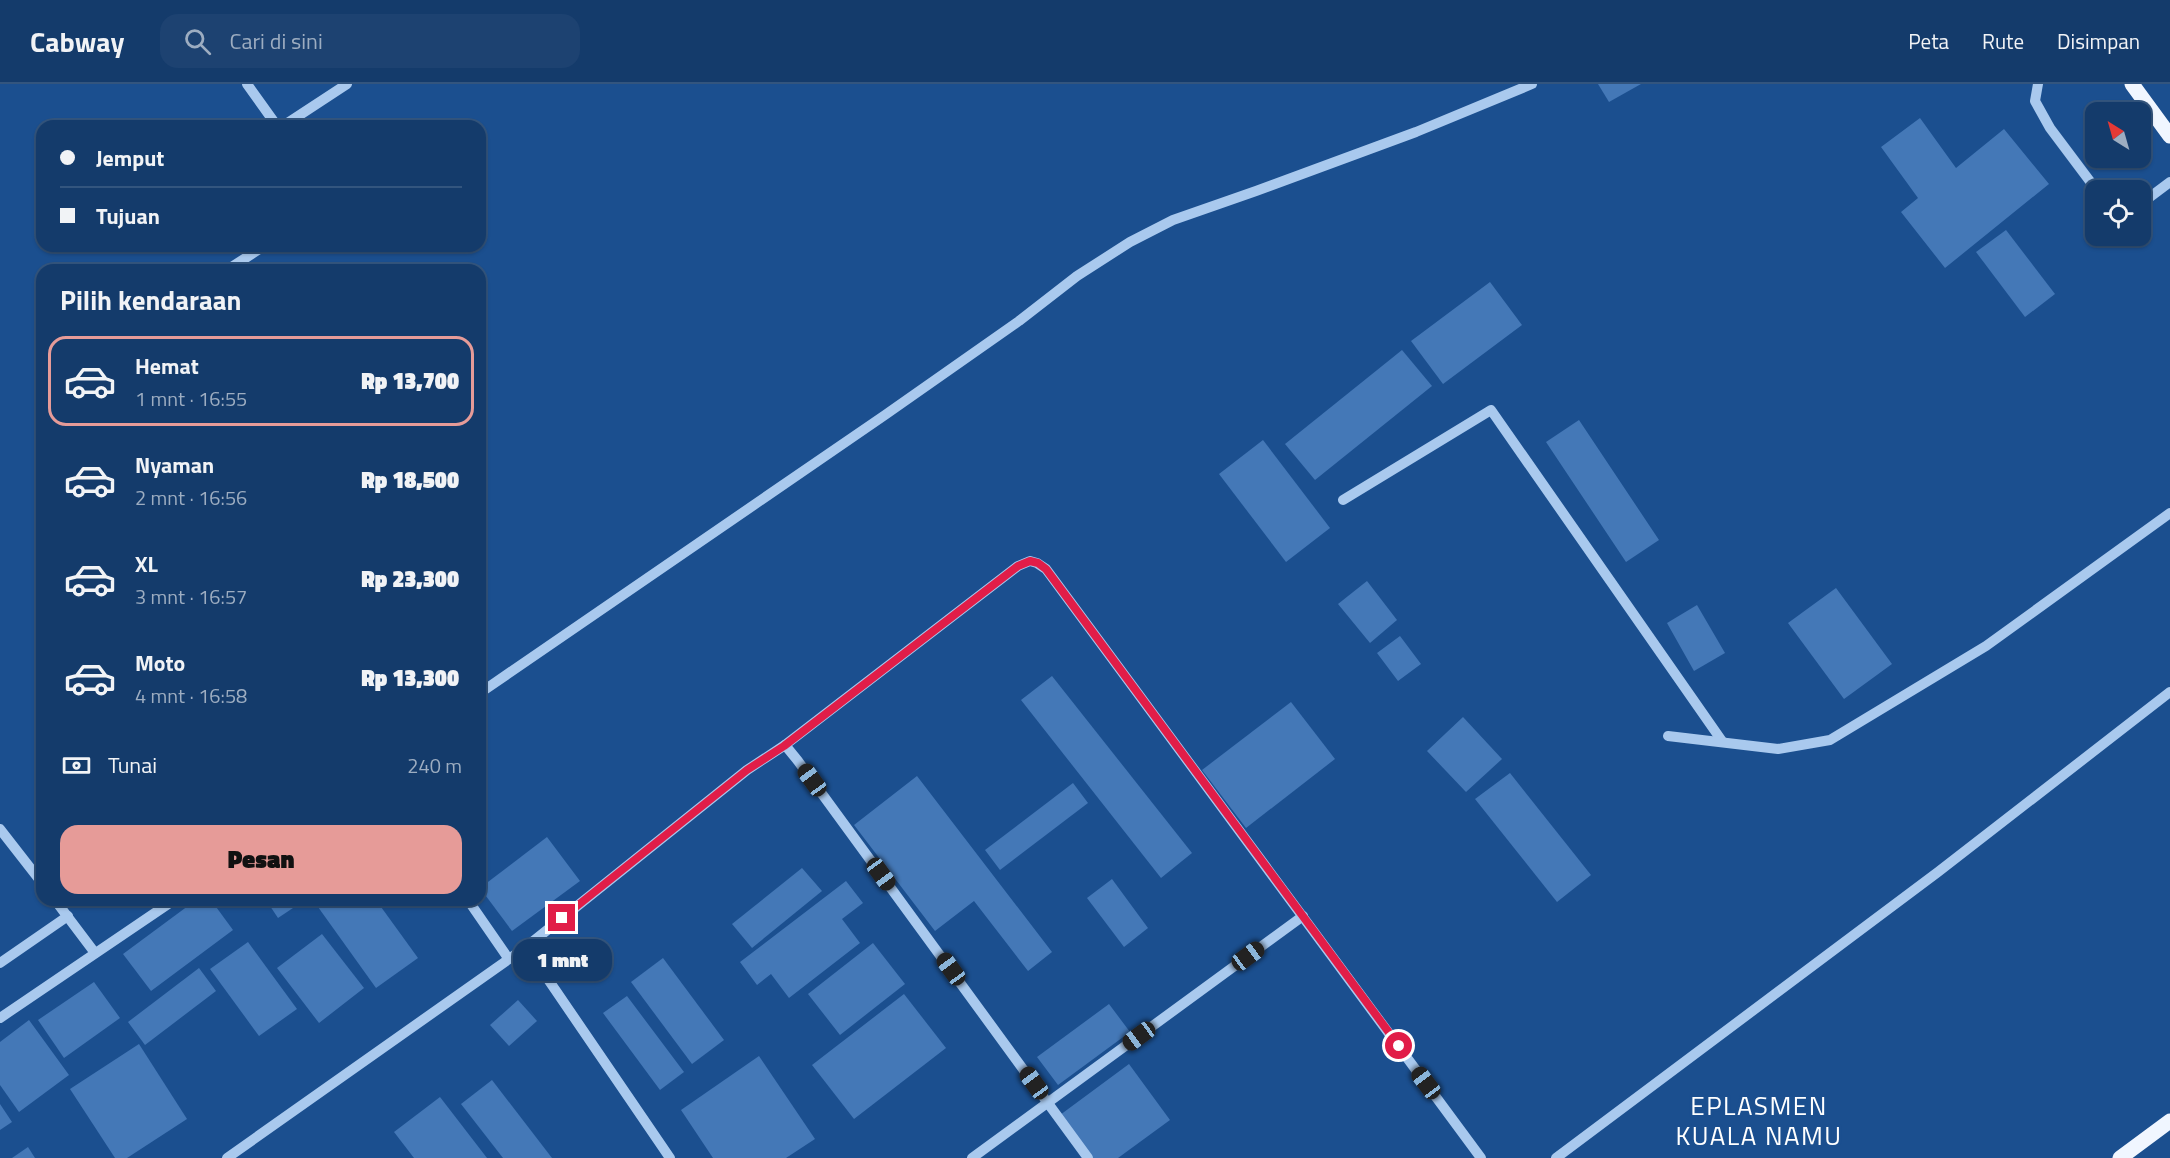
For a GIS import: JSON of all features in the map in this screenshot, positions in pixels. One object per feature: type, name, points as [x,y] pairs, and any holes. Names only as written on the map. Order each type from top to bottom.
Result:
[{"type":"main road","points":[[2132,84],[2170,136]]},
{"type":"main road","points":[[2120,1158],[2170,1121]]},
{"type":"street","points":[[247,84],[273,120]]},
{"type":"street","points":[[292,120],[347,84]]},
{"type":"street","points":[[486,689],[885,415],[1077,276],[1130,242],[1173,220],[1416,132],[1532,84]]},
{"type":"street","points":[[2038,84],[2035,101],[2049,128],[2089,180]]},
{"type":"street","points":[[2151,197],[2170,182]]},
{"type":"street","points":[[236,264],[255,252]]},
{"type":"street","points":[[1343,500],[1491,410],[1722,741]]},
{"type":"street","points":[[1668,736],[1778,749],[1830,740],[1986,646],[2170,513]]},
{"type":"street","points":[[227,1158],[526,947],[747,770],[784,746],[1018,566],[1030,561],[1046,569],[1481,1158]]},
{"type":"street","points":[[1556,1158],[1938,872],[2170,692]]},
{"type":"street","points":[[784,746],[798,761],[1088,1158]]},
{"type":"street","points":[[0,829],[36,875]]},
{"type":"street","points":[[60,906],[95,953]]},
{"type":"street","points":[[0,1018],[165,906]]},
{"type":"street","points":[[472,906],[508,958]]},
{"type":"street","points":[[0,963],[68,916]]},
{"type":"street","points":[[972,1158],[1303,916]]},
{"type":"street","points":[[526,947],[670,1158]]},
{"type":"building","points":[[1598,84],[1641,84],[1609,102]]},
{"type":"building","points":[[1920,118],[1956,168],[2004,129],[2049,184],[1945,268],[1901,212],[1918,198],[1881,147]]},
{"type":"building","points":[[2006,230],[2055,294],[2025,317],[1976,252]]},
{"type":"building","points":[[1490,282],[1522,325],[1443,384],[1411,341]]},
{"type":"building","points":[[1402,350],[1432,386],[1315,480],[1285,444]]},
{"type":"building","points":[[1579,420],[1659,540],[1626,562],[1546,442]]},
{"type":"building","points":[[1263,440],[1330,528],[1286,562],[1219,474]]},
{"type":"building","points":[[1367,581],[1397,620],[1370,643],[1338,604]]},
{"type":"building","points":[[1836,588],[1892,664],[1844,699],[1788,623]]},
{"type":"building","points":[[1697,605],[1725,653],[1694,671],[1667,623]]},
{"type":"building","points":[[1400,636],[1421,664],[1398,681],[1377,653]]},
{"type":"building","points":[[1052,676],[1192,853],[1161,878],[1021,700]]},
{"type":"building","points":[[1291,702],[1335,759],[1246,828],[1202,770]]},
{"type":"building","points":[[1463,717],[1502,759],[1466,792],[1427,751]]},
{"type":"building","points":[[1510,773],[1591,875],[1557,902],[1475,799]]},
{"type":"building","points":[[917,776],[1052,952],[1028,971],[974,901],[935,931],[854,825]]},
{"type":"building","points":[[1073,783],[1088,803],[1000,870],[985,850]]},
{"type":"building","points":[[547,837],[580,881],[512,931],[486,896],[486,883]]},
{"type":"building","points":[[802,868],[822,891],[752,948],[732,924]]},
{"type":"building","points":[[1112,879],[1148,928],[1124,947],[1087,898]]},
{"type":"building","points":[[846,881],[863,903],[842,919],[860,943],[789,998],[771,974],[757,985],[740,962]]},
{"type":"building","points":[[188,906],[215,906],[233,930],[151,991],[123,954]]},
{"type":"building","points":[[270,906],[296,906],[278,918]]},
{"type":"building","points":[[317,906],[380,906],[418,958],[376,988]]},
{"type":"building","points":[[322,934],[364,988],[319,1023],[277,968]]},
{"type":"building","points":[[248,942],[297,1009],[259,1036],[210,969]]},
{"type":"building","points":[[873,943],[905,984],[840,1035],[808,994]]},
{"type":"building","points":[[663,958],[724,1040],[692,1064],[631,982]]},
{"type":"building","points":[[199,968],[216,991],[145,1045],[128,1022]]},
{"type":"building","points":[[94,982],[120,1018],[64,1058],[38,1020]]},
{"type":"building","points":[[904,994],[946,1048],[854,1119],[812,1065]]},
{"type":"building","points":[[627,996],[684,1072],[660,1090],[603,1013]]},
{"type":"building","points":[[518,1000],[537,1021],[509,1046],[490,1025]]},
{"type":"building","points":[[1109,1004],[1130,1032],[1058,1085],[1037,1057]]},
{"type":"building","points":[[29,1020],[69,1075],[19,1112],[0,1085],[0,1042]]},
{"type":"building","points":[[139,1044],[187,1119],[127,1158],[115,1158],[70,1089]]},
{"type":"building","points":[[759,1056],[815,1139],[786,1158],[713,1158],[681,1110]]},
{"type":"building","points":[[1129,1064],[1170,1120],[1118,1158],[1092,1158],[1060,1115]]},
{"type":"building","points":[[492,1080],[552,1158],[503,1158],[461,1104]]},
{"type":"building","points":[[440,1097],[487,1158],[414,1158],[394,1132]]},
{"type":"building","points":[[0,1104],[12,1122],[0,1130]]},
{"type":"building","points":[[28,1147],[35,1158],[12,1158]]},
{"type":"district","name":"EPLASMEN KUALA NAMU","points":[[1759,1120]]},
{"type":"route","points":[[562,918],[747,770],[784,746],[1018,566],[1030,561],[1046,569],[1399,1046]]}]
